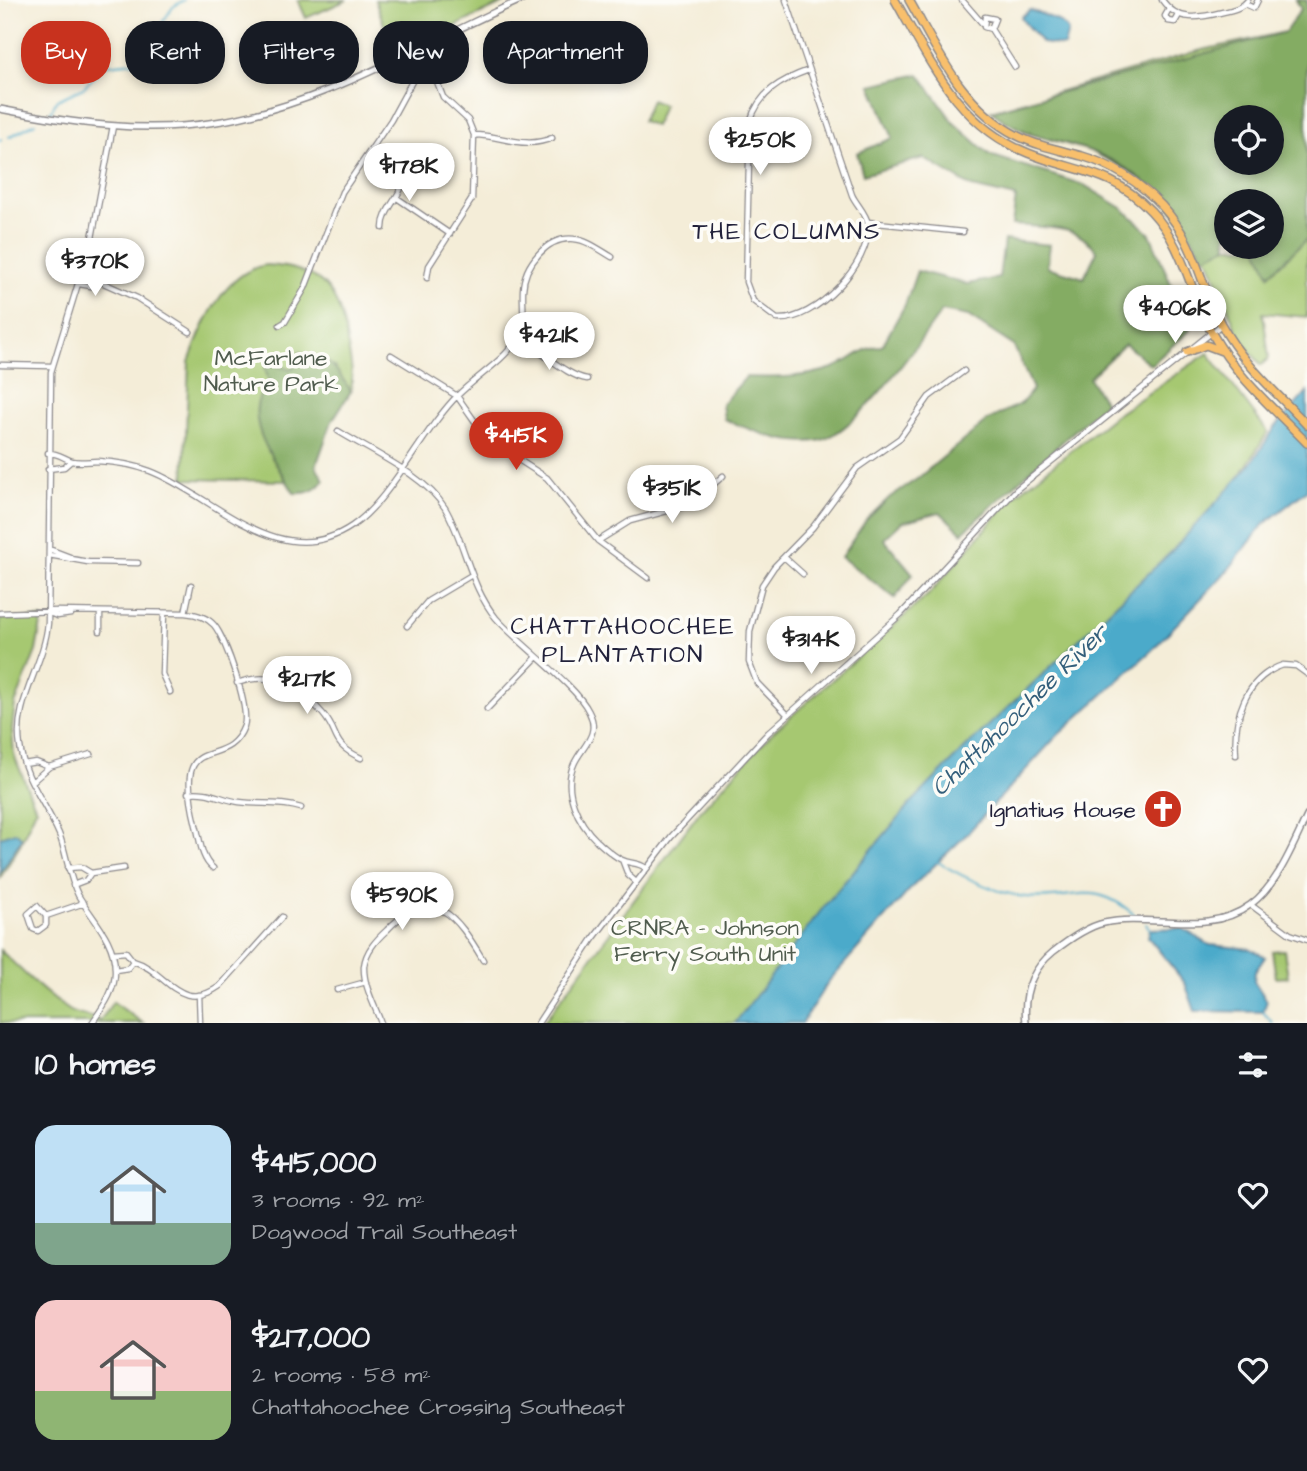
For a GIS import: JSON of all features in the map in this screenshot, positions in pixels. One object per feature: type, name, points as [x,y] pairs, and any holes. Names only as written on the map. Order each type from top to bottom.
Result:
[{"type":"main road","points":[[895,0],[940,80],[960,107],[983,128],[1030,154],[1090,170],[1113,181],[1153,214],[1180,254],[1211,332],[1223,351],[1307,443]]},
{"type":"main road","points":[[909,0],[949,71],[969,99],[989,118],[1032,142],[1106,165],[1135,181],[1161,205],[1193,250],[1222,325],[1239,352],[1307,425]]},
{"type":"main road","points":[[1187,352],[1206,345],[1223,351]]},
{"type":"street","points":[[469,24],[521,0]]},
{"type":"street","points":[[786,0],[852,195],[868,222],[865,243],[858,260],[817,307],[804,315],[781,320],[772,318],[751,298],[746,273],[750,122],[756,104],[764,94],[809,70]]},
{"type":"street","points":[[962,0],[982,23],[991,29],[1015,67]]},
{"type":"street","points":[[1162,0],[1169,9],[1179,15],[1201,18],[1246,2],[1254,8],[1258,0]]},
{"type":"street","points":[[1169,9],[1165,16],[1168,22],[1175,22],[1179,15]]},
{"type":"street","points":[[982,23],[985,17],[992,17],[996,23],[991,29]]},
{"type":"street","points":[[0,109],[57,121],[113,126],[202,124],[263,111],[338,86],[373,70]]},
{"type":"street","points":[[280,326],[285,323],[305,288],[342,192],[391,120],[411,84]]},
{"type":"street","points":[[427,278],[429,266],[472,198],[474,135],[468,120],[443,97],[438,84]]},
{"type":"street","points":[[92,1023],[111,993],[116,970],[113,953],[74,885],[60,836],[24,764],[18,734],[20,712],[43,652],[49,613],[48,453],[52,366],[85,266],[113,126]]},
{"type":"street","points":[[474,135],[492,136],[527,145],[552,138]]},
{"type":"street","points":[[383,228],[385,216],[397,198],[404,177]]},
{"type":"street","points":[[397,198],[450,234]]},
{"type":"street","points":[[868,222],[963,232]]},
{"type":"street","points":[[569,231],[569,239]]},
{"type":"street","points":[[48,453],[64,455],[71,461],[119,463],[152,472],[238,521],[272,536],[295,541],[328,538],[353,526],[368,513],[457,396],[518,339],[524,319],[523,284],[543,249],[555,242],[569,239],[587,243],[612,257]]},
{"type":"street","points":[[85,266],[96,271],[99,281],[145,303],[190,332]]},
{"type":"street","points":[[79,284],[91,286],[99,281]]},
{"type":"street","points":[[538,1023],[646,868],[686,820],[787,715],[901,614],[1017,489],[1222,325]]},
{"type":"street","points":[[518,339],[543,352],[571,374],[587,379]]},
{"type":"street","points":[[391,355],[457,396],[488,439],[547,478],[598,541],[648,578]]},
{"type":"street","points":[[0,365],[52,366]]},
{"type":"street","points":[[787,715],[757,683],[748,650],[758,593],[769,573],[813,527],[857,468],[900,438],[929,397],[964,371]]},
{"type":"street","points":[[338,431],[430,490],[444,507],[470,576],[493,613],[585,704],[591,715],[592,733],[572,768],[571,791],[577,814],[585,829],[623,862],[628,874],[636,882]]},
{"type":"street","points":[[48,469],[64,467],[71,461]]},
{"type":"street","points":[[598,541],[630,521],[689,505],[723,476]]},
{"type":"street","points":[[49,552],[88,562],[138,564]]},
{"type":"street","points":[[784,557],[803,574]]},
{"type":"street","points":[[407,626],[428,601],[470,576]]},
{"type":"street","points":[[185,613],[186,596],[191,585]]},
{"type":"street","points":[[0,613],[185,613],[199,616],[214,625],[222,638],[246,714],[241,732],[233,742],[196,762],[189,773],[188,793],[205,860],[213,868]]},
{"type":"street","points":[[100,613],[100,631]]},
{"type":"street","points":[[164,613],[162,674],[170,692]]},
{"type":"street","points":[[487,709],[537,658]]},
{"type":"street","points":[[1236,755],[1234,737],[1240,706],[1250,690],[1283,665],[1296,666],[1307,674]]},
{"type":"street","points":[[237,683],[264,676],[286,683],[325,716],[340,746],[361,758]]},
{"type":"street","points":[[32,782],[49,767],[91,754]]},
{"type":"street","points":[[24,764],[36,762],[49,767]]},
{"type":"street","points":[[188,793],[208,792],[240,802],[274,801],[302,808]]},
{"type":"street","points":[[1026,1023],[1027,991],[1036,969],[1055,950],[1086,931],[1117,921],[1209,920],[1251,905],[1280,870],[1307,816]]},
{"type":"street","points":[[623,862],[637,863],[646,868]]},
{"type":"street","points":[[68,868],[81,867],[91,873],[124,868]]},
{"type":"street","points":[[74,885],[86,880],[91,873]]},
{"type":"street","points":[[46,916],[84,903]]},
{"type":"street","points":[[1251,905],[1290,934],[1307,940]]},
{"type":"street","points":[[37,906],[46,916],[45,929],[38,932],[33,929],[29,909],[37,906]]},
{"type":"street","points":[[381,1023],[366,982],[365,964],[371,947],[401,915],[420,906],[440,909],[457,919],[483,960]]},
{"type":"street","points":[[113,953],[126,952],[133,961],[149,969],[181,993],[199,995],[220,986],[282,917]]},
{"type":"street","points":[[116,970],[128,968],[133,961]]},
{"type":"street","points":[[337,990],[366,982]]},
{"type":"street","points":[[199,995],[200,1023]]},
{"type":"green space","points":[[298,0],[347,0],[306,18]]},
{"type":"green space","points":[[375,0],[510,0],[466,21],[383,21]]},
{"type":"green space","points":[[1296,0],[1307,0],[1307,239],[1269,275],[1262,259],[1284,259],[1284,189],[1214,189],[1214,253],[1204,258],[1170,208],[1128,169],[1090,151],[1014,126],[991,111],[1285,32],[1301,9]]},
{"type":"green space","points":[[1285,32],[1307,53],[1307,317],[1263,313],[1269,358],[1261,365],[1240,339],[1210,263],[1177,213],[1157,191],[1127,170],[1091,151],[1027,133],[991,111],[1202,50]]},
{"type":"green space","points":[[919,74],[954,123],[990,155],[1084,185],[1122,208],[1150,234],[1190,330],[1151,365],[1125,344],[1089,378],[1105,403],[962,533],[940,512],[902,522],[884,539],[913,574],[895,598],[841,557],[867,519],[890,497],[917,479],[988,420],[1022,403],[1033,389],[1014,346],[968,316],[942,311],[903,364],[867,406],[832,435],[817,441],[781,439],[746,428],[724,419],[722,404],[746,377],[811,374],[833,368],[863,351],[882,346],[905,305],[917,271],[967,284],[999,278],[1004,240],[1050,245],[1047,267],[1084,278],[1097,251],[1089,242],[1069,231],[1012,225],[1016,197],[972,187],[923,158],[863,175],[857,153],[893,138],[871,85]]},
{"type":"green space","points":[[651,100],[663,105],[655,126],[642,121]]},
{"type":"green space","name":"McFarlane Nature Park","points":[[266,265],[301,271],[314,277],[333,295],[344,324],[351,366],[351,391],[287,481],[184,479],[189,362],[194,347],[208,317],[227,289],[251,270]]},
{"type":"green space","points":[[300,352],[312,358],[321,357],[335,368],[351,391],[332,421],[316,466],[324,480],[311,491],[294,493],[262,438],[256,409],[260,396],[269,383],[265,367],[273,365],[290,369],[296,365],[296,356]]},
{"type":"green space","name":"CRNRA - Johnson Ferry South Unit","points":[[1208,353],[1268,432],[1224,501],[749,1023],[543,1023],[701,810],[771,734],[929,594],[1012,498],[1113,417]]},
{"type":"green space","points":[[42,618],[36,651],[15,704],[12,729],[14,755],[36,809],[19,847],[0,878],[0,619]]},
{"type":"green space","points":[[0,950],[42,989],[73,1012],[100,1021],[113,1002],[143,1023],[0,1023]]},
{"type":"green space","points":[[1284,950],[1288,977],[1276,978],[1272,951]]},
{"type":"water","points":[[1030,10],[1064,26],[1068,31],[1064,46],[1042,43],[1021,17]]},
{"type":"water","name":"Chattahoochee River","points":[[1307,392],[1307,490],[1264,524],[1228,570],[1152,650],[1056,737],[964,837],[914,885],[828,982],[802,1023],[735,1023],[826,904],[910,804],[1171,552],[1250,465],[1276,426]]},
{"type":"water","points":[[15,832],[22,838],[0,873],[0,837]]},
{"type":"water","points":[[1182,928],[1210,945],[1251,949],[1265,957],[1255,972],[1254,981],[1267,1001],[1263,1012],[1195,1011],[1185,983],[1148,937],[1150,929]]},
{"type":"waterway","points":[[50,113],[57,100],[83,88],[106,65],[145,61],[159,46],[162,23],[173,7],[184,0]]},
{"type":"waterway","points":[[9,137],[35,123]]},
{"type":"waterway","points":[[936,861],[1003,892],[1044,898],[1096,894],[1121,905],[1137,917]]},
{"type":"waterway","points":[[1146,924],[1150,929]]},
{"type":"waterway","points":[[1263,1012],[1273,1023]]},
{"type":"place","name":"Ignatius House","points":[[1163,809]]},
{"type":"district","name":"THE COLUMNS","points":[[787,231]]},
{"type":"district","name":"CHATTAHOOCHEE PLANTATION","points":[[623,640]]}]
